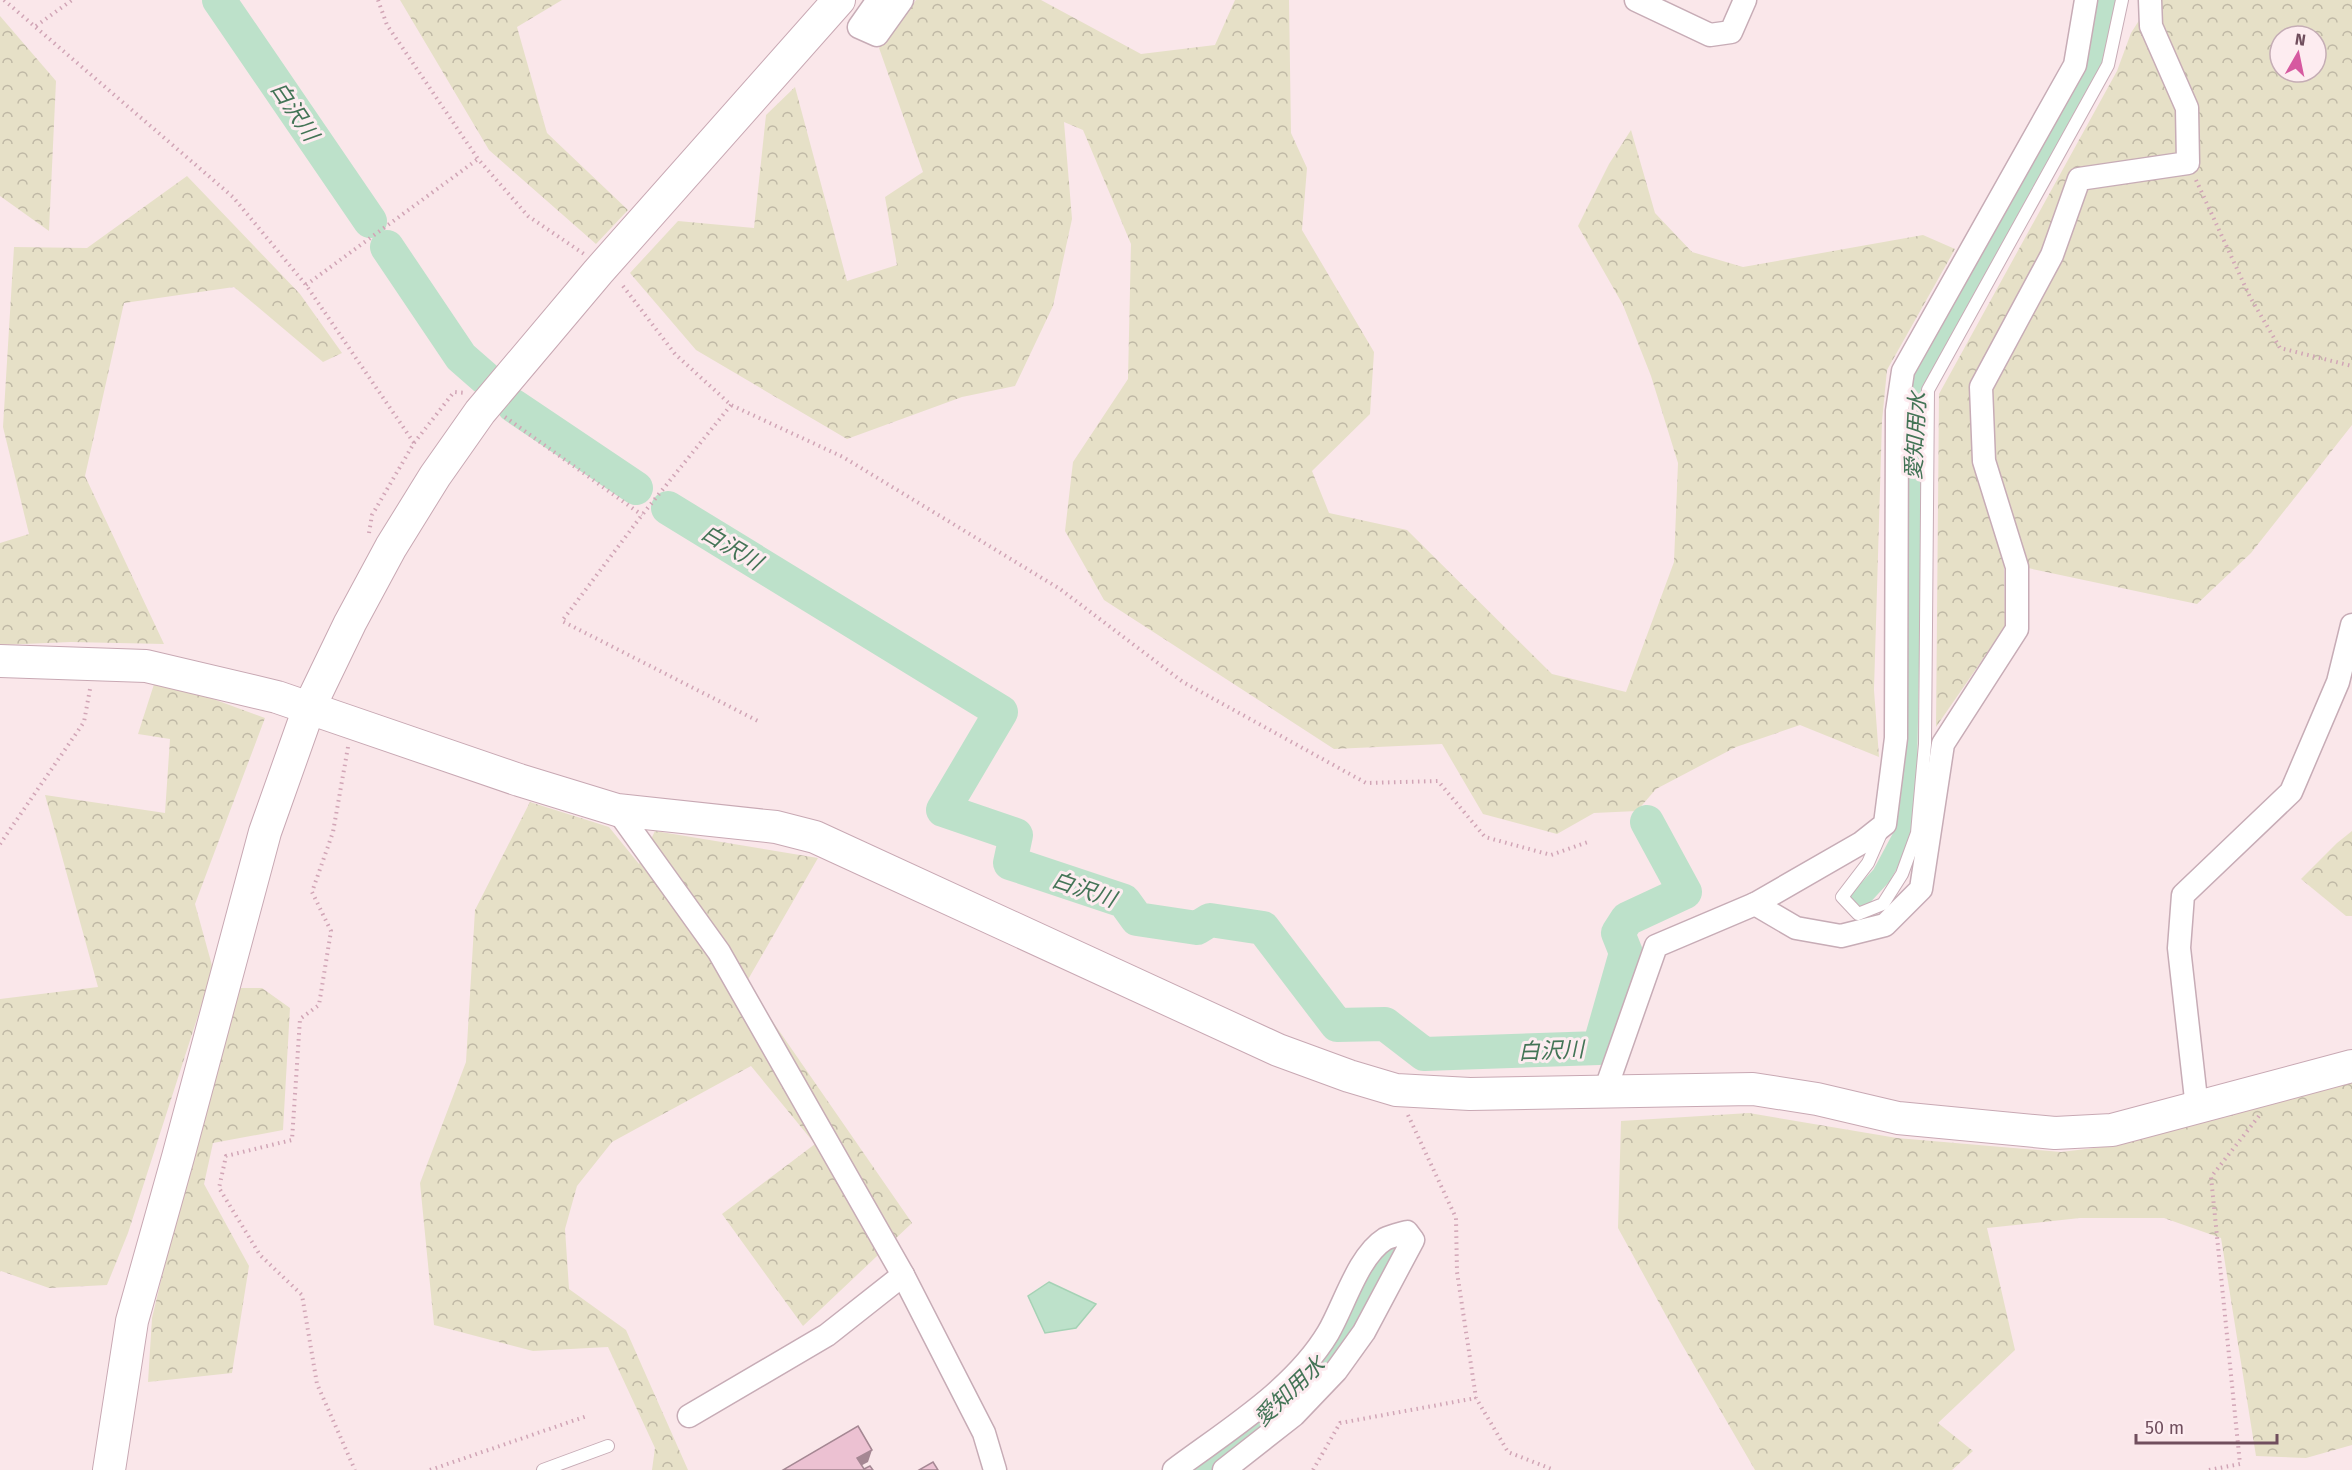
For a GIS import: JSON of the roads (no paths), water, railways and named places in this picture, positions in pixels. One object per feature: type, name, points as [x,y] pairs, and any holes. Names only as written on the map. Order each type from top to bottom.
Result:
[{"type":"street","points":[[109,1470],[132,1321],[265,832],[309,708],[350,623],[391,547],[435,476],[480,412],[598,272],[839,0]]},
{"type":"street","points":[[878,0],[859,27],[877,35],[902,0]]},
{"type":"street","points":[[1636,0],[1710,35],[1731,32],[1745,0]]},
{"type":"street","points":[[1755,904],[1796,928],[1841,936],[1885,925],[1921,889],[1943,744],[2017,629],[2017,567],[1984,461],[1981,387],[2052,255],[2079,178],[2188,163],[2187,108],[2151,27],[2150,0]]},
{"type":"street","points":[[1605,1091],[1656,946],[1755,904],[1861,843],[1885,824],[1896,738],[1897,411],[1904,371],[2075,65],[2087,2]]},
{"type":"street","points":[[2197,1108],[2179,948],[2183,895],[2291,792],[2338,682],[2352,625]]},
{"type":"street","points":[[0,661],[146,666],[278,697],[519,780],[617,810],[776,827],[816,837],[1278,1050],[1349,1076],[1396,1090],[1470,1094],[1753,1089],[1817,1099],[1898,1118],[2055,1133],[2112,1130],[2352,1066]]},
{"type":"street","points":[[617,810],[719,952],[903,1275],[984,1433],[995,1470]]},
{"type":"street","points":[[1174,1470],[1278,1390],[1300,1370],[1326,1335],[1342,1308],[1356,1277],[1373,1250],[1386,1239],[1407,1232],[1413,1240],[1403,1262],[1387,1287],[1364,1332],[1336,1371],[1294,1415],[1224,1470]]},
{"type":"street","points":[[689,1416],[827,1335],[903,1275]]},
{"type":"lane","points":[[1885,824],[1868,863],[1842,897],[1858,914],[1882,904],[1902,874],[1917,833],[1925,744],[1928,390],[2108,65],[2122,0]]},
{"type":"lane","points":[[543,1470],[608,1446]]},
{"type":"waterway","name":"白沢川","points":[[219,0],[370,221]]},
{"type":"waterway","name":"愛知用水","points":[[1857,902],[1882,875],[1906,830],[1914,388],[2095,55],[2107,0]]},
{"type":"waterway","name":"白沢川","points":[[387,247],[461,357],[485,378]]},
{"type":"waterway","name":"白沢川","points":[[514,406],[636,488]]},
{"type":"waterway","name":"白沢川","points":[[668,508],[1001,712],[943,810],[1016,835],[1010,863],[1124,901],[1137,919],[1197,928],[1210,920],[1263,928],[1337,1025],[1385,1024],[1424,1054],[1599,1048],[1626,953],[1618,933],[1627,919],[1685,892],[1647,822]]},
{"type":"waterway","name":"愛知用水","points":[[1195,1470],[1274,1411],[1316,1372],[1346,1328],[1380,1263],[1406,1239]]}]
